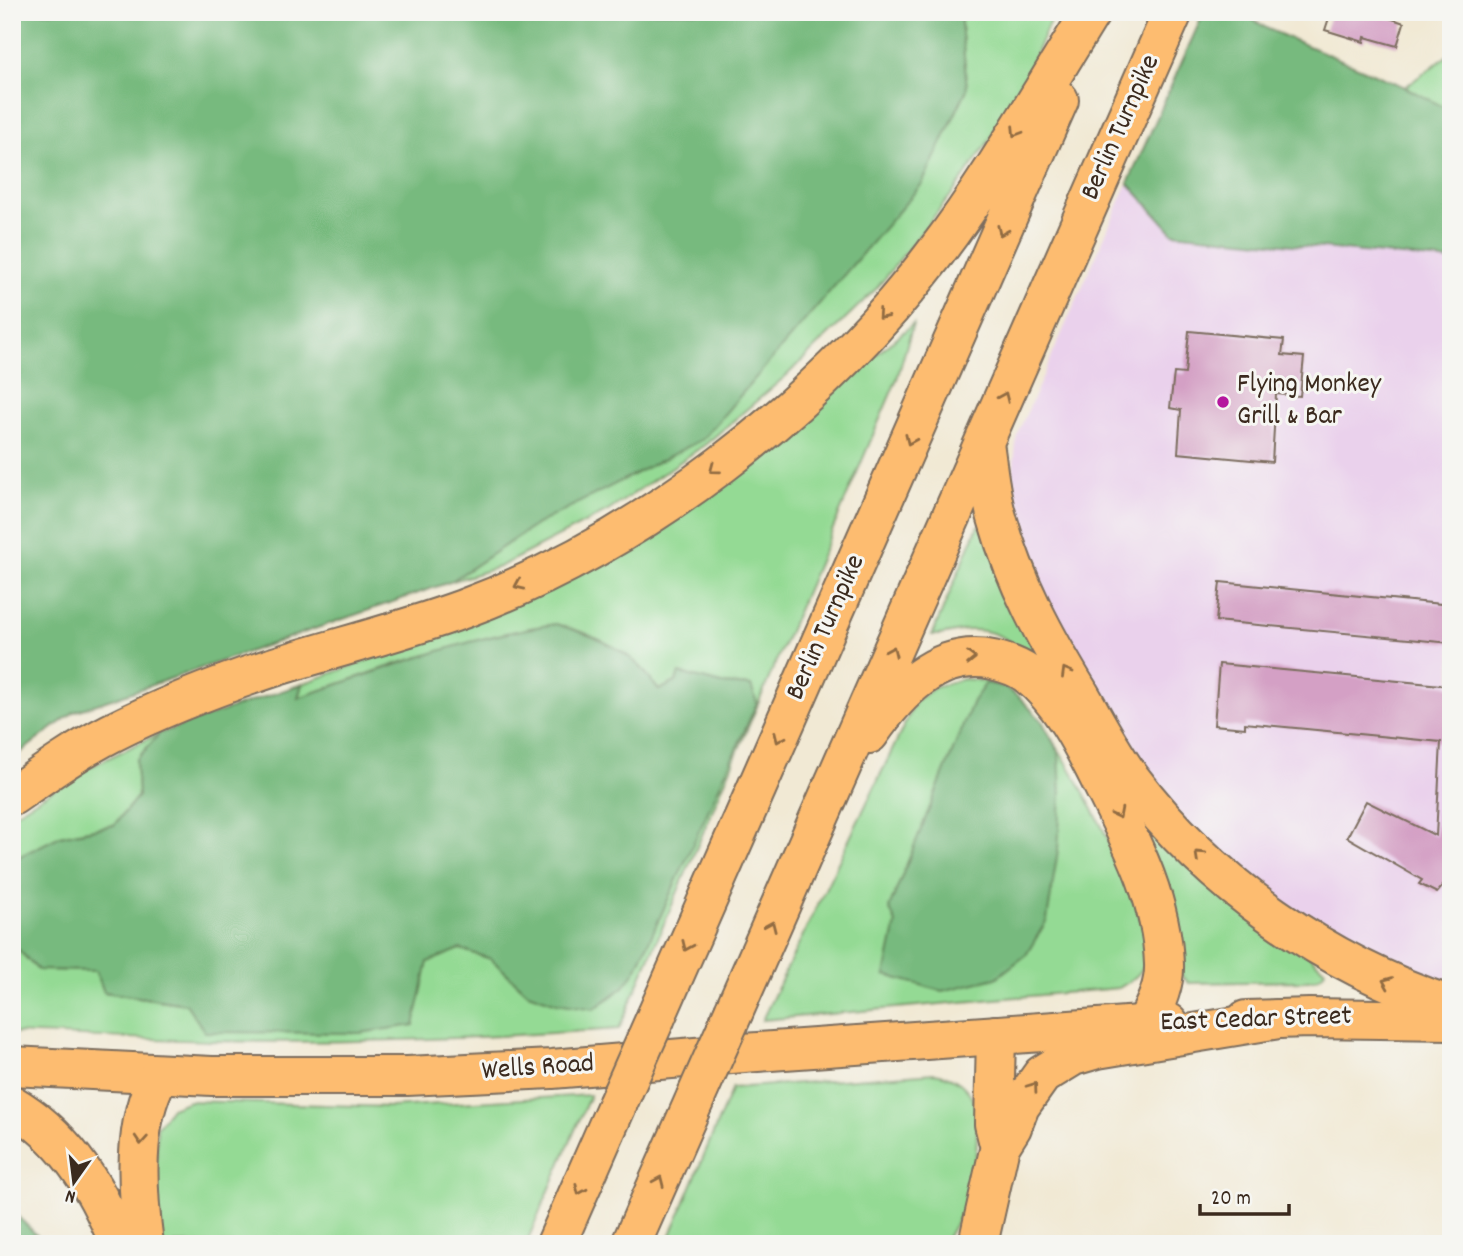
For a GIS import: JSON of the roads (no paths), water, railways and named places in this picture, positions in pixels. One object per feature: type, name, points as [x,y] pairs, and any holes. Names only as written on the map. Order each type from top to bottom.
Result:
[{"type":"main road","points":[[12,796],[112,732],[184,701],[271,668],[464,609],[525,583],[610,538],[683,491],[754,438],[790,407],[901,295],[933,257],[989,176],[1091,12]]},
{"type":"main road","name":"Berlin Turnpike","points":[[556,1244],[1099,12]]},
{"type":"main road","name":"Berlin Turnpike","points":[[631,1244],[1173,12]]},
{"type":"main road","points":[[984,443],[997,520],[1008,553],[1045,634],[1154,902],[1162,936],[1164,966],[1160,996],[1146,1024]]},
{"type":"main road","points":[[835,781],[874,726],[916,680],[936,666],[958,658],[1005,663],[1026,673],[1048,695],[1080,718],[1157,812],[1221,875],[1269,912],[1336,956],[1376,977],[1451,1006]]},
{"type":"main road","points":[[978,1244],[1000,1146],[1012,1127],[1020,1106],[1042,1075],[1073,1056],[1136,1041],[1279,1019]]},
{"type":"main road","name":"East Cedar Street","points":[[1062,1030],[1279,1019],[1451,1020]]},
{"type":"main road","name":"Wells Road","points":[[12,1066],[159,1075],[360,1077],[508,1072],[1062,1030]]},
{"type":"main road","points":[[996,1035],[994,1124],[1000,1146]]},
{"type":"main road","points":[[144,1244],[140,1185],[141,1137],[145,1109],[159,1075]]},
{"type":"main road","points":[[12,1105],[49,1132],[68,1152],[100,1201],[119,1244]]},
{"type":"place","name":"Flying Monkey Grill & Bar","points":[[1223,402]]}]
